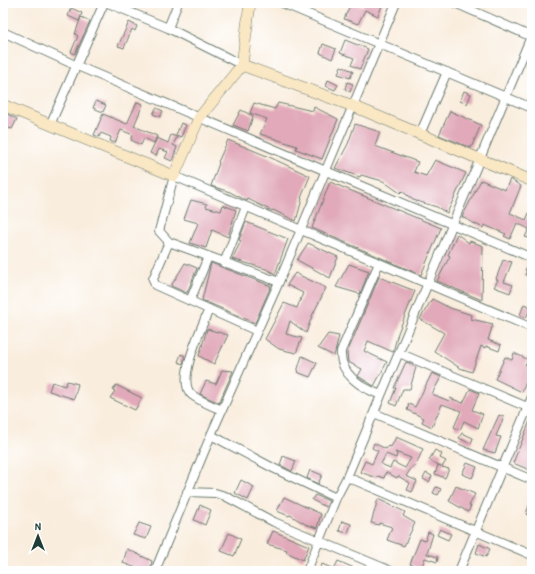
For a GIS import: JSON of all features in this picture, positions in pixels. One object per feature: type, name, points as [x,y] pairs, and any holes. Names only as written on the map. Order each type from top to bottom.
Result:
[{"type":"street","points":[[50,125],[104,3]]},
{"type":"street","points":[[108,3],[168,28],[242,66],[353,106],[532,181]]},
{"type":"street","points":[[168,28],[178,3]]},
{"type":"street","points":[[250,3],[242,66],[199,118],[174,176],[158,231],[169,242],[208,258],[279,282]]},
{"type":"street","points":[[282,3],[532,108]]},
{"type":"street","points":[[155,571],[211,435],[279,282],[396,3]]},
{"type":"street","points":[[308,571],[336,498],[374,413],[532,36],[455,3]]},
{"type":"street","points":[[3,32],[75,66],[532,258]]},
{"type":"street","points":[[420,134],[447,72]]},
{"type":"street","points":[[3,105],[532,328]]},
{"type":"street","points":[[224,263],[246,207]]},
{"type":"street","points":[[169,242],[153,279],[155,285],[257,331]]},
{"type":"street","points":[[190,301],[208,258]]},
{"type":"street","points":[[379,263],[341,351],[340,358],[357,384],[381,395]]},
{"type":"street","points":[[208,309],[185,374],[185,387],[191,395],[222,410]]},
{"type":"street","points":[[399,353],[530,408]]},
{"type":"street","points":[[459,571],[502,468],[530,408],[532,397]]},
{"type":"street","points":[[374,413],[532,480]]},
{"type":"street","points":[[211,435],[273,468],[336,498]]},
{"type":"street","points":[[347,476],[532,555]]},
{"type":"street","points":[[187,492],[207,492],[220,494],[274,522],[391,571]]},
{"type":"building","points":[[351,3],[363,6],[364,3],[383,3],[378,16],[365,10],[358,24],[344,19]]},
{"type":"building","points":[[71,8],[82,13],[79,21],[68,16]]},
{"type":"building","points":[[81,17],[90,21],[75,54],[71,52],[78,36],[75,34]]},
{"type":"building","points":[[129,22],[137,26],[135,31],[132,29],[124,48],[118,46]]},
{"type":"building","points":[[345,40],[368,49],[360,69],[351,65],[354,58],[340,53]]},
{"type":"building","points":[[323,44],[336,49],[332,59],[320,53]]},
{"type":"building","points":[[341,66],[353,71],[350,78],[338,74]]},
{"type":"building","points":[[328,80],[338,85],[335,90],[326,86]]},
{"type":"building","points":[[347,82],[353,84],[350,92],[345,89]]},
{"type":"building","points":[[464,91],[471,94],[467,104],[460,101]]},
{"type":"building","points":[[96,101],[106,105],[103,112],[93,108]]},
{"type":"building","points":[[137,102],[143,104],[134,126],[157,136],[154,143],[144,138],[141,145],[131,140],[133,135],[121,130],[115,143],[110,141],[111,137],[101,133],[99,137],[94,135],[103,114],[127,124]]},
{"type":"building","points":[[254,103],[275,109],[278,103],[313,111],[314,107],[338,119],[322,159],[296,149],[297,146],[260,134],[267,119],[250,113]]},
{"type":"building","points":[[156,108],[163,111],[160,117],[153,114]]},
{"type":"building","points":[[241,110],[253,116],[248,131],[233,125]]},
{"type":"building","points":[[450,111],[481,125],[471,148],[439,135]]},
{"type":"building","points":[[7,114],[17,119],[12,129],[9,128],[7,131],[3,129],[3,122]]},
{"type":"building","points":[[181,123],[186,125],[181,137],[176,135]]},
{"type":"building","points":[[355,124],[380,132],[375,146],[418,162],[414,172],[426,176],[435,160],[466,173],[447,213],[437,207],[413,200],[402,191],[400,193],[383,181],[361,175],[360,177],[335,168],[348,144]]},
{"type":"building","points":[[171,135],[177,137],[173,145],[177,147],[172,161],[165,158],[168,152],[159,149],[156,156],[150,153],[157,138],[168,143]]},
{"type":"building","points":[[228,140],[310,176],[301,198],[296,221],[248,199],[247,201],[230,192],[211,186],[219,163],[218,162]]},
{"type":"building","points":[[510,179],[521,186],[510,213],[526,220],[532,206],[532,239],[525,237],[529,229],[517,223],[510,239],[504,236],[506,234],[484,225],[483,228],[462,217],[481,180],[505,190]]},
{"type":"building","points":[[330,182],[441,228],[421,275],[312,228]]},
{"type":"building","points":[[191,200],[207,204],[206,207],[221,211],[223,205],[236,210],[228,237],[212,230],[206,248],[190,243],[198,223],[184,219]]},
{"type":"building","points":[[246,222],[288,239],[275,274],[266,269],[232,259],[241,241],[239,240]]},
{"type":"building","points":[[457,234],[469,243],[470,241],[483,246],[482,300],[437,281],[450,256],[448,255]]},
{"type":"building","points":[[308,243],[338,257],[330,278],[297,260]]},
{"type":"building","points":[[503,260],[512,262],[504,282],[513,285],[510,293],[494,287],[498,280],[496,279]]},
{"type":"building","points":[[185,263],[197,268],[187,293],[171,286]]},
{"type":"building","points":[[211,263],[271,286],[255,323],[202,300]]},
{"type":"building","points":[[530,263],[532,263],[532,277],[525,275],[527,271],[525,270]]},
{"type":"building","points":[[349,264],[369,271],[360,294],[336,287]]},
{"type":"building","points":[[295,273],[326,288],[312,316],[306,333],[290,321],[286,334],[302,338],[296,353],[279,349],[265,339],[284,303],[297,308],[303,293],[287,285]]},
{"type":"building","points":[[379,277],[415,291],[398,333],[393,352],[368,341],[364,351],[387,362],[374,386],[358,376],[362,369],[348,362],[347,353]]},
{"type":"building","points":[[432,299],[450,308],[472,315],[471,319],[493,324],[488,340],[501,345],[499,351],[486,346],[485,348],[481,346],[472,372],[460,368],[434,351],[444,333],[420,319]]},
{"type":"building","points":[[524,304],[531,307],[526,318],[520,315]]},
{"type":"building","points":[[207,329],[228,335],[214,364],[199,356]]},
{"type":"building","points":[[328,334],[339,336],[334,356],[318,348]]},
{"type":"building","points":[[514,353],[529,360],[525,364],[532,367],[522,392],[495,379],[505,357],[512,360]]},
{"type":"building","points":[[181,354],[185,356],[183,364],[178,362]]},
{"type":"building","points":[[302,356],[317,363],[310,377],[297,372]]},
{"type":"building","points":[[406,362],[416,367],[410,389],[403,389],[396,406],[390,403],[396,388],[394,388]]},
{"type":"building","points":[[222,370],[233,371],[219,403],[200,394],[206,381],[216,384]]},
{"type":"building","points":[[432,373],[441,377],[432,394],[449,401],[450,398],[463,403],[470,389],[479,393],[472,410],[483,414],[478,428],[464,421],[460,430],[454,427],[461,411],[442,404],[432,427],[422,422],[424,418],[407,410],[409,404],[415,407]]},
{"type":"building","points":[[67,381],[78,384],[74,399],[49,391],[52,382],[65,386]]},
{"type":"building","points":[[116,385],[142,398],[135,410],[110,398],[115,391],[113,390]]},
{"type":"building","points":[[499,415],[504,417],[496,436],[501,437],[495,453],[483,450]]},
{"type":"building","points":[[532,416],[532,471],[513,463]]},
{"type":"building","points":[[462,433],[473,438],[471,444],[459,438]]},
{"type":"building","points":[[396,437],[423,449],[415,467],[413,466],[406,476],[417,481],[412,492],[407,490],[410,483],[398,476],[397,478],[386,472],[384,478],[378,476],[377,478],[360,472],[365,461],[372,464],[378,451],[372,448],[374,443],[386,449],[388,446],[391,447]],"holes":[[[395,452],[411,458],[405,468],[393,462],[390,468],[381,464],[386,454],[396,458],[397,454]]]},
{"type":"building","points":[[435,450],[442,454],[440,458],[446,461],[442,467],[449,469],[445,478],[435,474],[438,465],[441,466],[429,460]]},
{"type":"building","points":[[283,456],[296,461],[292,471],[280,465]]},
{"type":"building","points":[[467,463],[477,467],[472,478],[462,474]]},
{"type":"building","points":[[310,470],[322,475],[318,484],[307,478]]},
{"type":"building","points":[[426,473],[432,476],[429,482],[423,479]]},
{"type":"building","points":[[241,480],[254,487],[248,500],[235,493]]},
{"type":"building","points":[[456,486],[475,494],[469,506],[471,506],[468,512],[449,501]]},
{"type":"building","points":[[436,487],[441,489],[438,495],[433,493]]},
{"type":"building","points":[[315,495],[329,501],[326,507],[312,500]]},
{"type":"building","points":[[284,497],[321,514],[317,528],[305,524],[290,515],[289,516],[277,511]]},
{"type":"building","points":[[378,499],[405,512],[403,516],[415,523],[404,546],[387,540],[392,527],[379,523],[379,525],[371,523]]},
{"type":"building","points":[[531,500],[532,501],[532,517],[526,514]]},
{"type":"building","points":[[200,505],[211,510],[205,525],[194,520]]},
{"type":"building","points":[[342,521],[351,524],[348,533],[339,531]]},
{"type":"building","points":[[139,523],[151,527],[146,539],[133,535]]},
{"type":"building","points":[[440,529],[451,534],[448,540],[437,535]]},
{"type":"building","points":[[273,531],[309,546],[303,560],[286,552],[287,550],[267,544]]},
{"type":"building","points":[[428,532],[433,534],[427,554],[438,557],[437,562],[425,558],[421,569],[410,564],[420,539],[425,541]]},
{"type":"building","points":[[229,533],[241,539],[234,556],[221,551]]},
{"type":"building","points":[[479,544],[490,549],[486,557],[476,553]]},
{"type":"building","points":[[127,549],[152,561],[150,571],[144,571],[123,563]]},
{"type":"building","points":[[338,561],[361,571],[319,570],[322,564],[334,569]]}]
